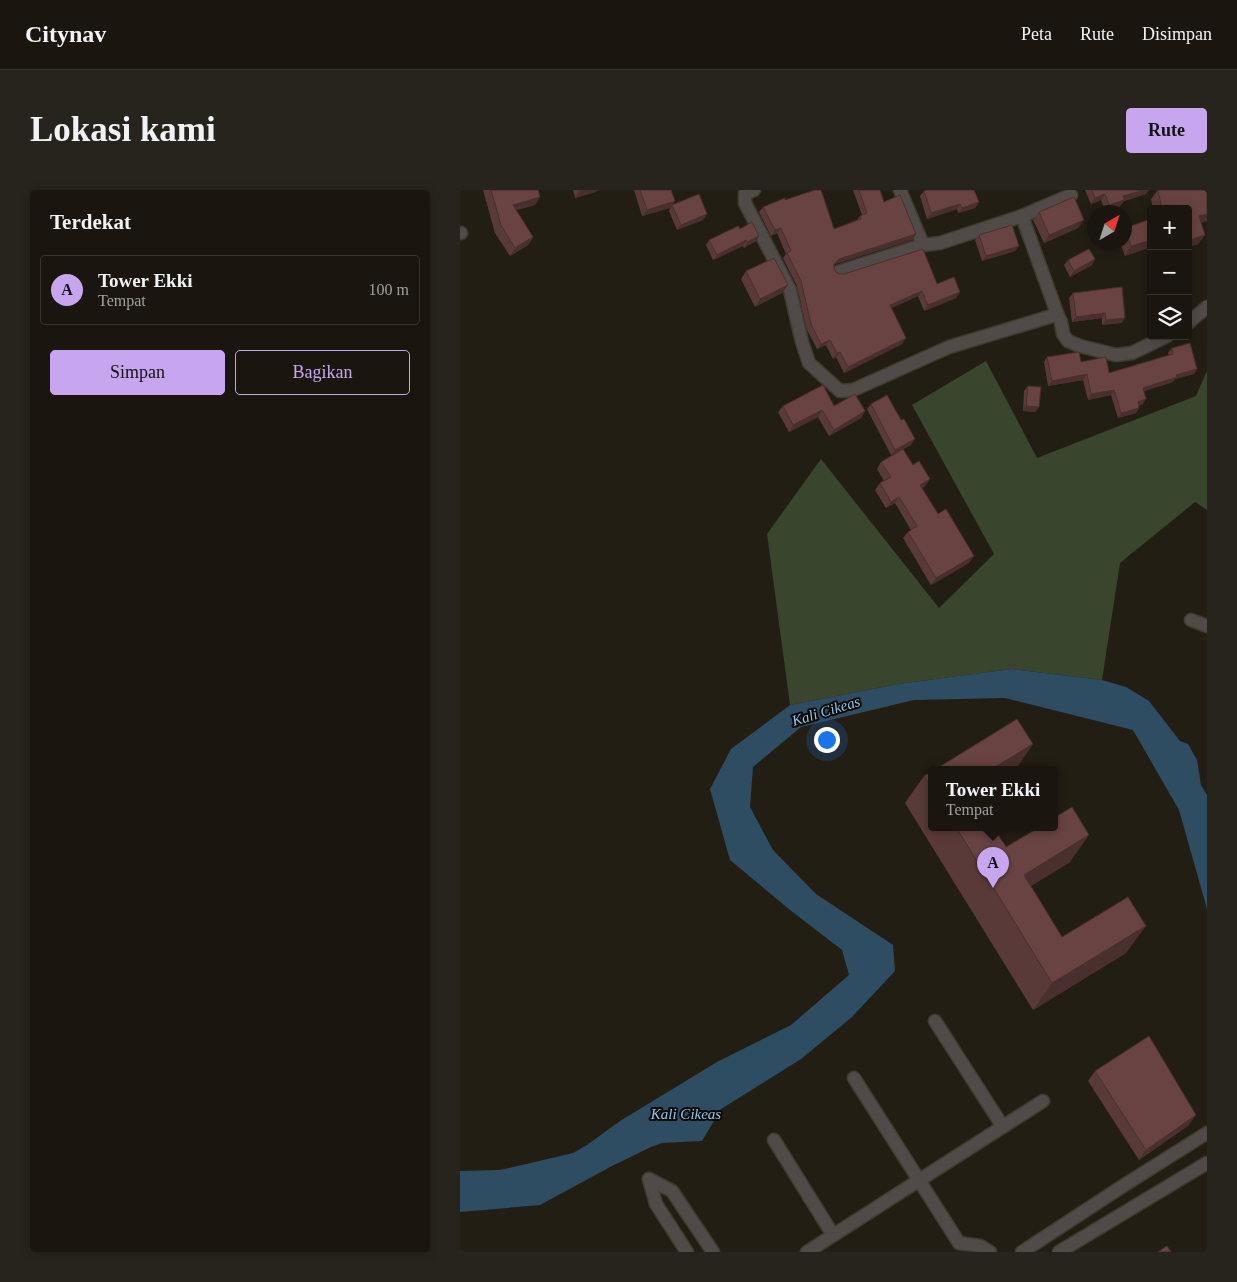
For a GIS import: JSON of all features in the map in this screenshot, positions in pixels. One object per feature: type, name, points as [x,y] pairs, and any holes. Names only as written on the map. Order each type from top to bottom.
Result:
[{"type":"street","points":[[754,190],[745,194],[745,203],[790,290],[809,363],[840,391],[853,390],[949,347],[1052,316],[1058,316]]},
{"type":"street","points":[[900,190],[922,245]]},
{"type":"street","points":[[838,272],[922,245],[940,243],[1022,216],[1071,195]]},
{"type":"street","points":[[1022,216],[1061,322],[1063,334],[1068,341],[1116,356],[1132,353],[1159,340]]},
{"type":"street","points":[[1192,320],[1207,307]]},
{"type":"street","points":[[1190,620],[1207,626]]},
{"type":"street","points":[[935,1022],[1003,1126]]},
{"type":"street","points":[[854,1078],[919,1180],[956,1248],[980,1246],[990,1252]]},
{"type":"street","points":[[807,1252],[1042,1101]]},
{"type":"street","points":[[1022,1252],[1207,1134]]},
{"type":"street","points":[[774,1140],[833,1235]]},
{"type":"street","points":[[1059,1252],[1207,1163]]},
{"type":"street","points":[[686,1252],[656,1204],[649,1179],[672,1191],[713,1252]]},
{"type":"green space","points":[[986,361],[1037,458],[1196,396],[1207,371],[1207,510],[1195,502],[1120,563],[1102,680],[1012,669],[898,684],[790,705],[767,534],[821,459],[939,608],[994,554],[912,405]]},
{"type":"water","name":"Kali Cikeas","points":[[1012,669],[1102,680],[1126,687],[1149,701],[1180,741],[1188,744],[1197,760],[1201,785],[1207,795],[1207,909],[1179,810],[1133,730],[1005,698],[914,700],[801,727],[753,767],[750,807],[773,850],[816,894],[893,945],[895,971],[852,1017],[801,1059],[721,1109],[702,1141],[662,1143],[651,1147],[540,1205],[460,1212],[460,1171],[500,1170],[573,1153],[620,1121],[717,1062],[791,1025],[849,975],[842,950],[730,860],[710,789],[731,749],[790,705],[898,684]]},
{"type":"building","points":[[491,190],[538,190],[540,197],[513,205],[533,237],[515,248],[501,225]]},
{"type":"building","points":[[640,190],[671,190],[675,201],[647,210]]},
{"type":"building","points":[[815,190],[821,190],[834,229],[861,219],[860,216],[867,213],[859,190],[880,190],[884,202],[900,195],[916,234],[839,259],[834,264],[836,272],[844,274],[923,249],[937,284],[954,277],[960,292],[928,305],[922,291],[890,305],[906,338],[848,367],[840,352],[837,353],[830,340],[821,344],[811,324],[801,281],[787,253],[791,251],[781,228],[775,230],[763,207],[785,198],[785,200]]},
{"type":"building","points":[[974,190],[979,202],[962,208],[960,204],[931,213],[924,191]]},
{"type":"building","points":[[1092,190],[1144,190],[1123,196],[1124,200],[1109,205],[1105,194],[1095,198]]},
{"type":"building","points":[[1158,190],[1207,190],[1207,214],[1199,216],[1205,235],[1192,239],[1192,205],[1161,205]]},
{"type":"building","points":[[699,194],[707,214],[681,225],[672,205]]},
{"type":"building","points":[[1074,197],[1084,220],[1049,235],[1039,212]]},
{"type":"building","points":[[1147,220],[1147,241],[1132,246],[1132,226]]},
{"type":"building","points":[[752,222],[759,236],[747,242],[746,240],[717,255],[709,240],[738,226],[740,229]]},
{"type":"building","points":[[1012,225],[1019,246],[986,256],[979,235]]},
{"type":"building","points":[[1087,250],[1090,250],[1095,259],[1074,271],[1068,260]]},
{"type":"building","points":[[774,258],[788,285],[760,299],[746,271]]},
{"type":"building","points":[[1122,287],[1125,318],[1106,320],[1105,313],[1076,317],[1073,293]]},
{"type":"building","points":[[1190,343],[1197,369],[1143,388],[1146,399],[1138,402],[1139,408],[1121,413],[1114,390],[1091,394],[1087,374],[1052,381],[1047,357],[1079,352],[1081,362],[1106,357],[1109,373],[1173,354],[1172,348]]},
{"type":"building","points":[[823,385],[834,406],[855,394],[865,411],[834,430],[822,410],[793,425],[783,406]]},
{"type":"building","points":[[1028,386],[1041,387],[1039,407],[1026,406]]},
{"type":"building","points":[[887,395],[901,420],[904,419],[915,439],[895,450],[871,404]]},
{"type":"building","points":[[903,449],[913,465],[919,461],[930,479],[920,485],[938,514],[946,509],[974,556],[936,578],[908,532],[917,526],[899,497],[891,502],[880,483],[891,477],[881,462]]},
{"type":"building","points":[[1017,719],[1033,744],[997,766],[941,766]]},
{"type":"building","points":[[928,774],[928,782],[924,776]]},
{"type":"building","points":[[1072,807],[1089,835],[1024,875],[1062,937],[1128,897],[1146,926],[1052,983],[958,831],[996,831],[1006,847],[1033,831],[1058,831],[1058,816]]},
{"type":"building","points":[[1149,1036],[1196,1115],[1146,1150],[1095,1071]]},
{"type":"building","points":[[1167,1246],[1171,1252],[1158,1252]]},
{"type":"place","name":"Tower Ekki","points":[[993,888]]}]
